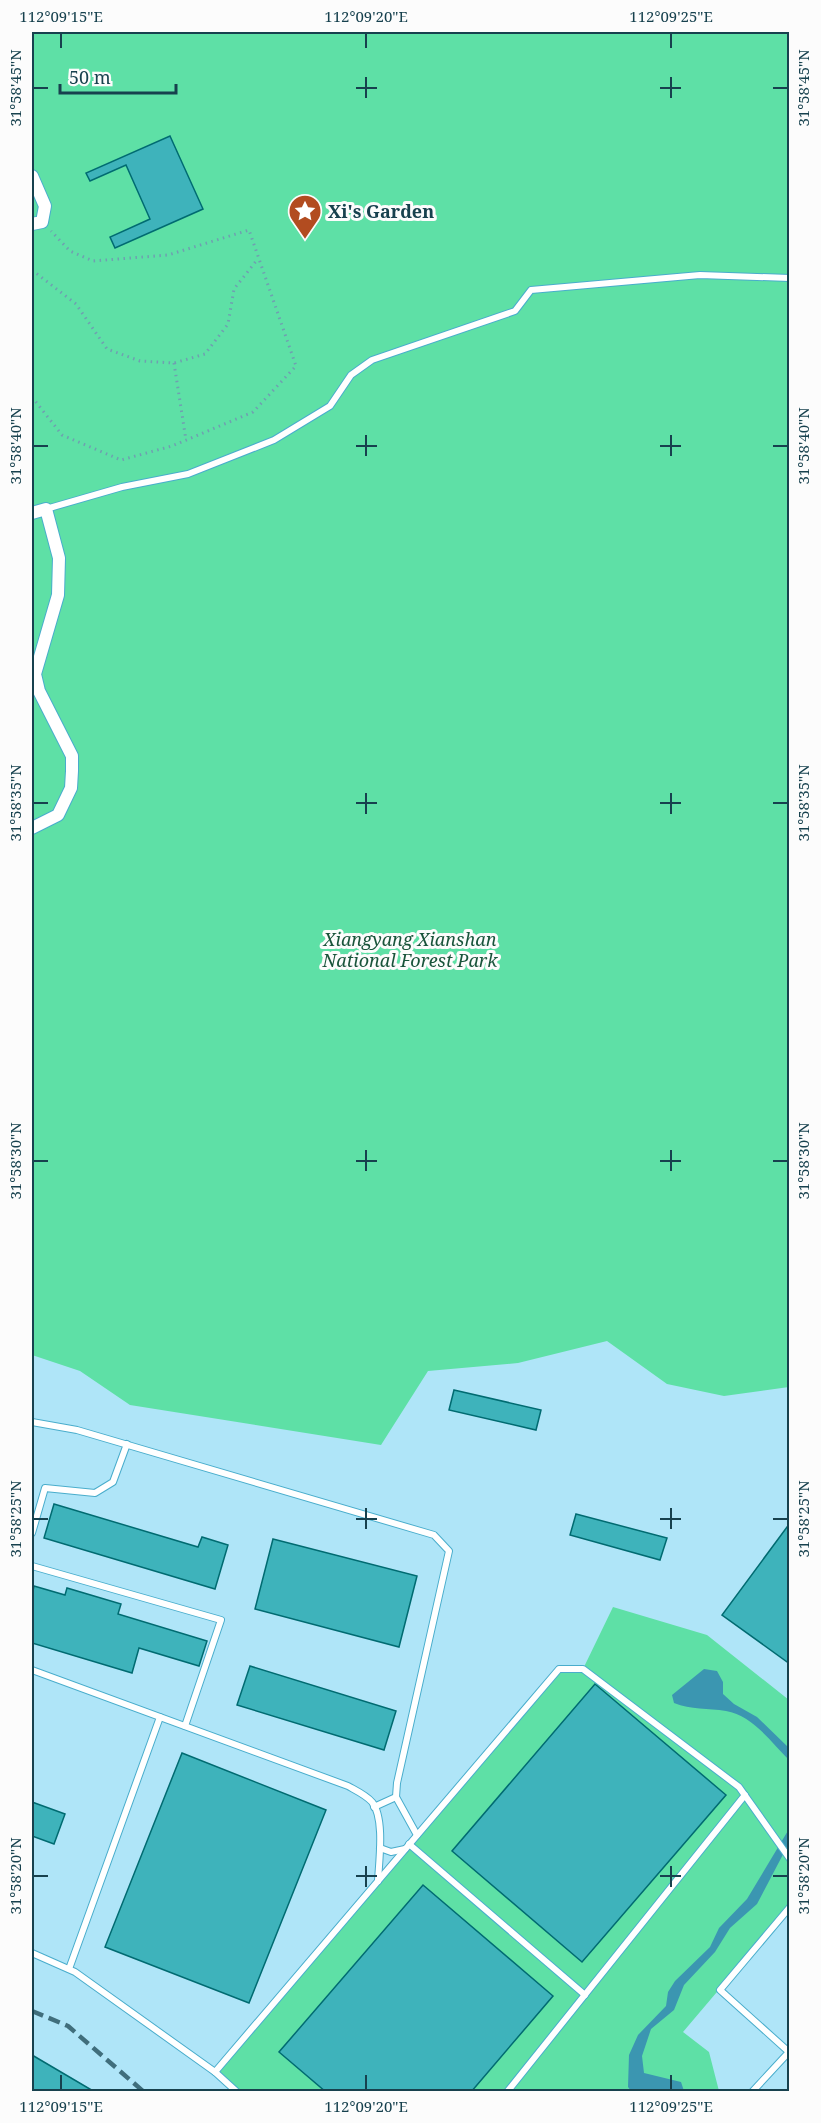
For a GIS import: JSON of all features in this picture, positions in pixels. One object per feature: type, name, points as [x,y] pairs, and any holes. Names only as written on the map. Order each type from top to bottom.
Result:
[{"type":"street","points":[[32,176],[45,206],[37,223]]},
{"type":"street","points":[[32,513],[46,509],[59,558],[57,595],[35,674],[39,692],[72,756],[71,788],[58,815],[32,828]]},
{"type":"lane","points":[[46,509],[122,488],[188,474],[274,440],[330,406],[351,375],[372,360],[515,311],[531,290],[700,275],[789,278]]},
{"type":"lane","points":[[32,1422],[77,1430],[127,1444],[434,1535],[449,1551],[397,1783],[396,1797],[417,1835]]},
{"type":"lane","points":[[32,1533],[45,1488],[95,1494],[113,1482],[127,1444]]},
{"type":"lane","points":[[32,1566],[221,1620],[185,1726]]},
{"type":"lane","points":[[215,2072],[559,1669],[583,1669],[739,1787],[789,1859]]},
{"type":"lane","points":[[32,1670],[348,1786],[372,1802],[378,1816],[380,1848],[378,1882]]},
{"type":"lane","points":[[69,1969],[160,1717]]},
{"type":"lane","points":[[507,2091],[745,1795]]},
{"type":"lane","points":[[374,1807],[396,1797]]},
{"type":"lane","points":[[380,1848],[391,1852],[407,1847]]},
{"type":"lane","points":[[407,1847],[585,1995]]},
{"type":"lane","points":[[752,2091],[789,2052],[720,1990],[789,1907]]},
{"type":"lane","points":[[32,1953],[69,1969],[215,2072],[237,2091]]},
{"type":"path","points":[[32,397],[62,435],[121,460],[186,440],[253,412],[296,366],[249,230],[168,255],[93,261],[70,250],[37,223]]},
{"type":"path","points":[[32,270],[76,304],[107,349],[140,361],[174,363],[205,354],[228,324],[234,289],[258,260]]},
{"type":"path","points":[[174,363],[186,440]]},
{"type":"green space","name":"Xiangyang Xianshan National Forest Park","points":[[32,32],[789,32],[789,1387],[724,1396],[667,1384],[607,1341],[518,1363],[428,1371],[381,1445],[130,1405],[80,1371],[32,1355]]},
{"type":"green space","points":[[613,1607],[707,1635],[789,1700],[789,1907],[683,2032],[709,2052],[719,2091],[237,2092],[215,2072],[559,1669],[583,1669]]},
{"type":"water","points":[[704,1669],[717,1671],[723,1682],[723,1694],[734,1704],[757,1717],[789,1748],[789,1760],[760,1730],[744,1718],[726,1711],[693,1708],[674,1703],[672,1695]]},
{"type":"water","points":[[789,1829],[789,1843],[757,1904],[730,1928],[715,1952],[684,1985],[674,2010],[651,2029],[642,2056],[644,2073],[681,2082],[684,2091],[631,2091],[628,2087],[629,2055],[638,2035],[666,2006],[668,1992],[675,1981],[710,1947],[719,1928],[747,1899]]},
{"type":"building","points":[[170,136],[203,209],[115,248],[110,237],[150,219],[126,165],[90,181],[86,173]]},
{"type":"building","points":[[454,1390],[541,1410],[536,1430],[449,1410]]},
{"type":"building","points":[[54,1504],[198,1547],[202,1537],[228,1545],[215,1589],[44,1538]]},
{"type":"building","points":[[576,1514],[667,1538],[660,1560],[570,1535]]},
{"type":"building","points":[[790,1523],[790,1664],[722,1615]]},
{"type":"building","points":[[273,1539],[417,1576],[399,1647],[255,1609]]},
{"type":"building","points":[[34,1586],[65,1595],[67,1588],[121,1604],[118,1614],[207,1641],[199,1666],[139,1648],[132,1673],[32,1643]]},
{"type":"building","points":[[250,1666],[396,1711],[384,1750],[237,1705]]},
{"type":"building","points":[[595,1684],[726,1795],[582,1962],[452,1851]]},
{"type":"building","points":[[182,1753],[326,1810],[249,2003],[105,1947]]},
{"type":"building","points":[[32,1802],[65,1814],[54,1844],[32,1836]]},
{"type":"building","points":[[423,1885],[553,1996],[471,2092],[326,2092],[279,2052]]},
{"type":"building","points":[[32,2055],[95,2092],[34,2092],[32,2090]]},
{"type":"railway","points":[[32,2011],[68,2026],[144,2092]]},
{"type":"place","name":"Xi's Garden","points":[[305,240]]}]
